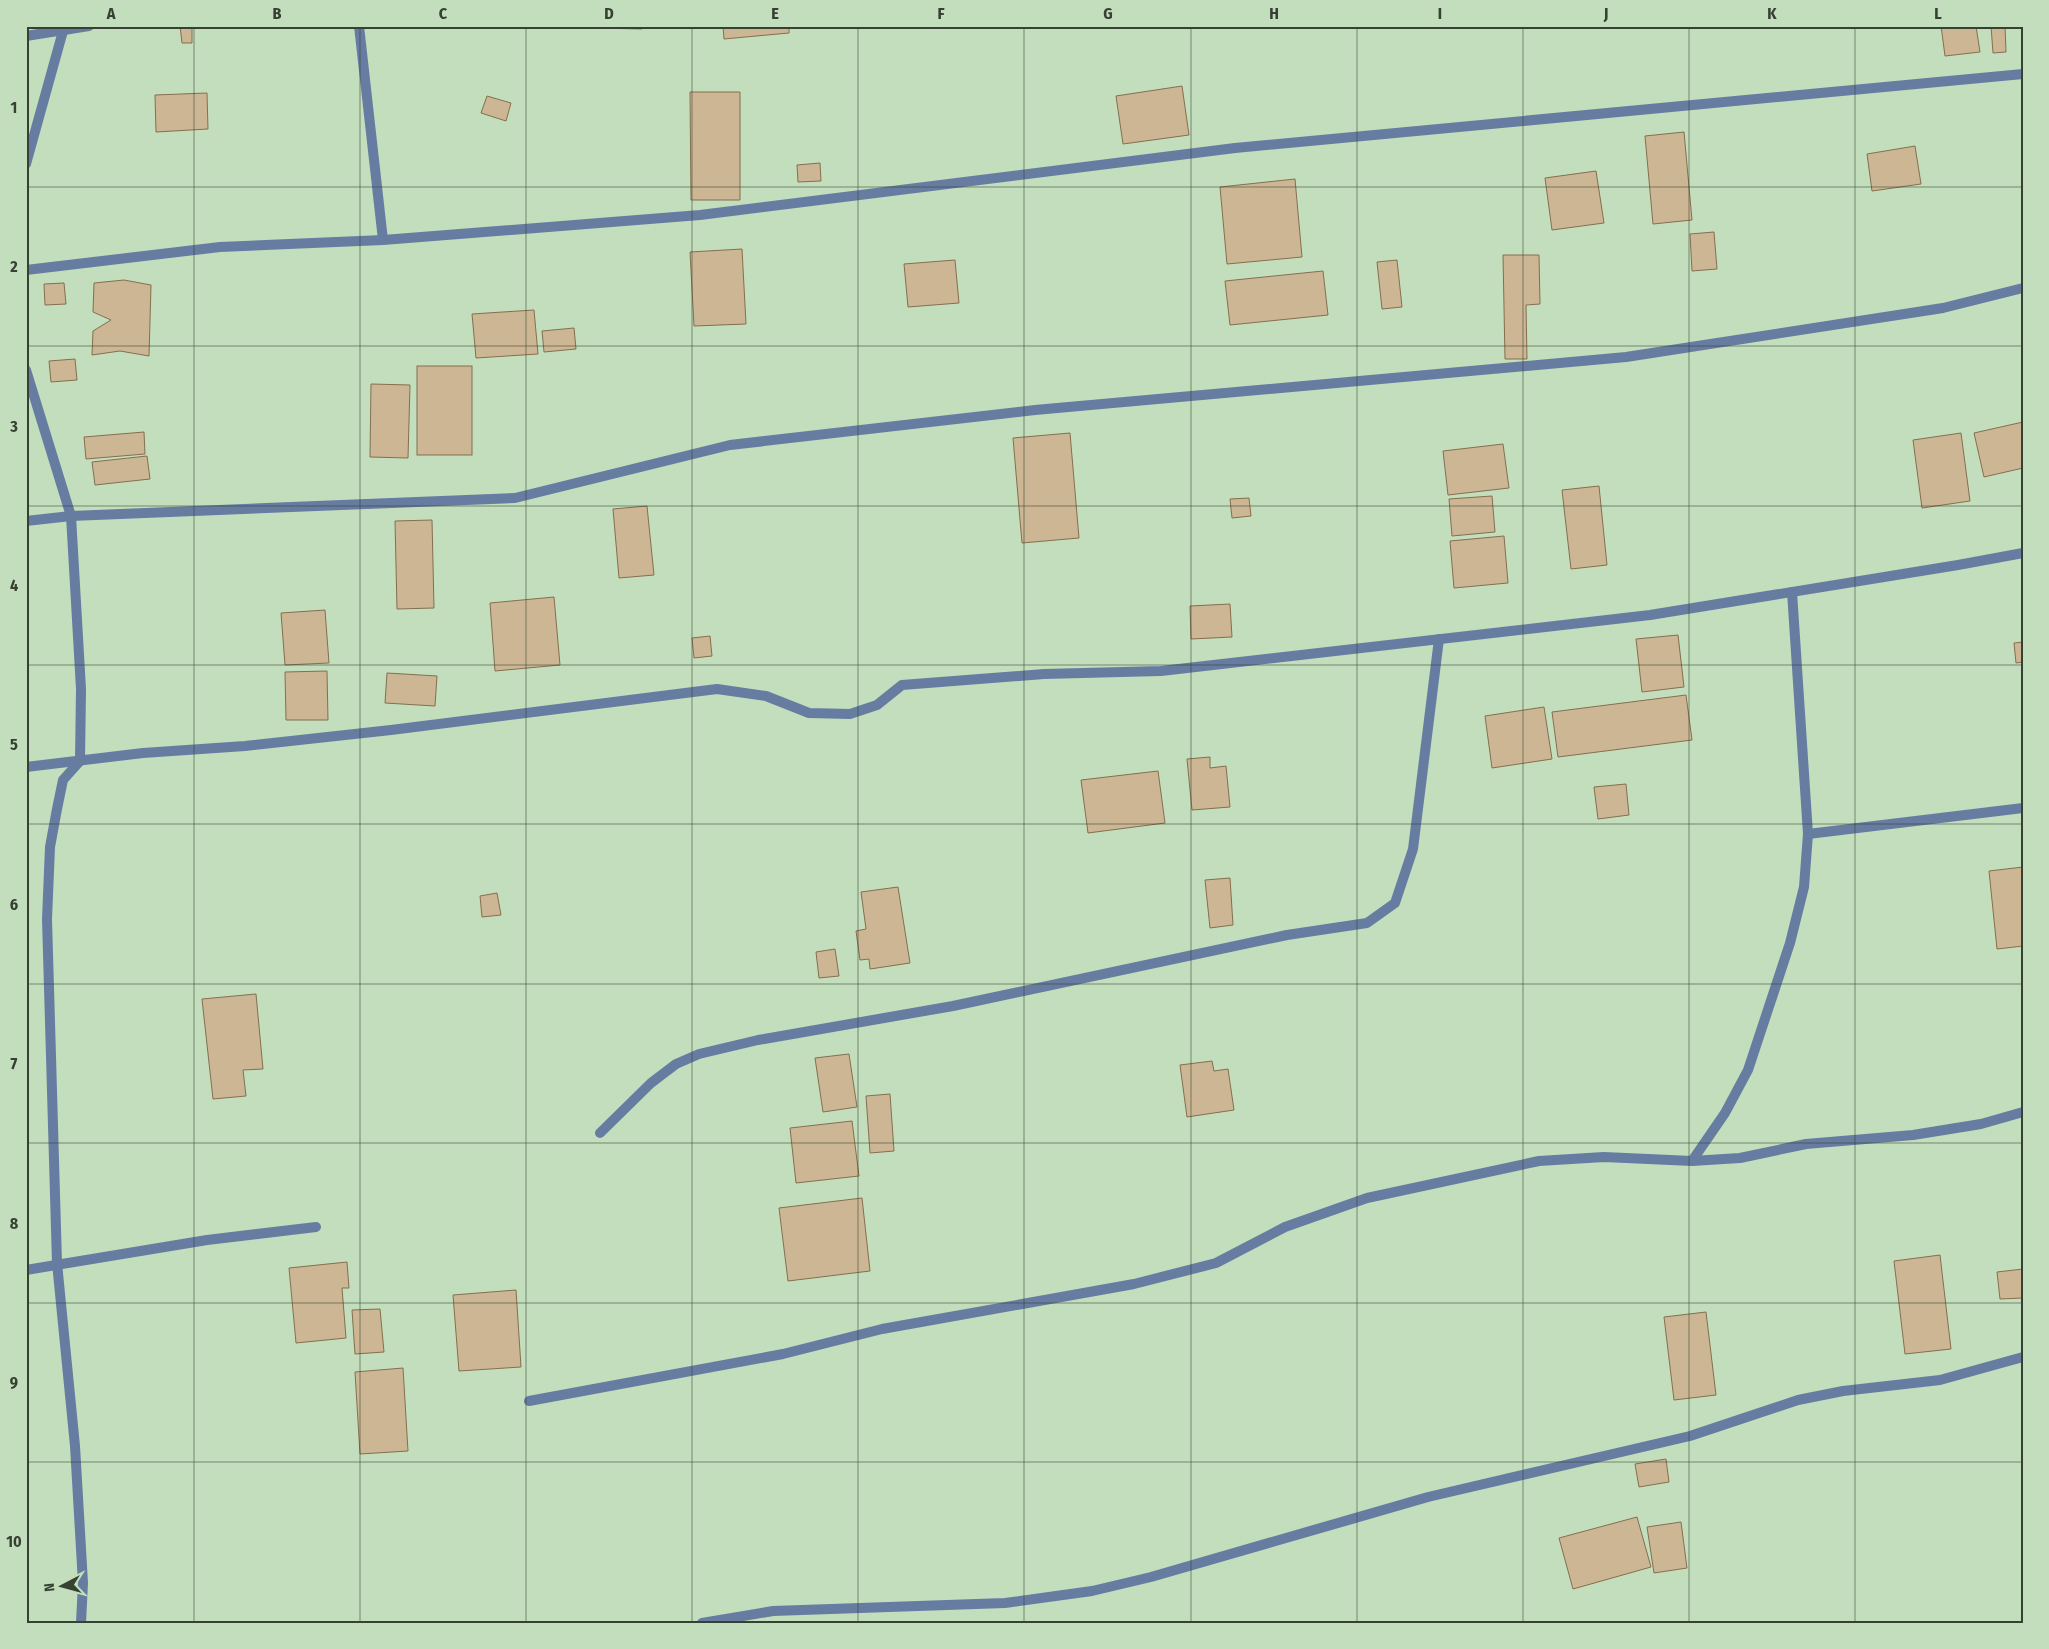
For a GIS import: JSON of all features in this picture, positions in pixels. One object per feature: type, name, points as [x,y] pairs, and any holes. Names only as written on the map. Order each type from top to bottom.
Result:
[{"type":"street","points":[[26,36],[89,26]]},
{"type":"street","points":[[359,26],[383,240]]},
{"type":"street","points":[[26,164],[62,29]]},
{"type":"street","points":[[26,270],[220,247],[383,240],[700,215],[1235,148],[2023,74]]},
{"type":"street","points":[[26,521],[71,516],[515,498],[730,445],[1045,409],[1626,357],[1943,308],[2023,288]]},
{"type":"street","points":[[26,370],[71,516],[81,689],[80,761],[63,780],[50,847],[47,919],[57,1263],[75,1446],[83,1583],[81,1623]]},
{"type":"street","points":[[26,767],[144,753],[245,746],[381,731],[717,689],[766,696],[810,713],[850,714],[877,705],[902,685],[1044,674],[1161,671],[1650,615],[2023,552]]},
{"type":"street","points":[[1692,1161],[1725,1113],[1748,1070],[1790,943],[1804,887],[1808,834],[1792,592]]},
{"type":"street","points":[[600,1133],[676,1064],[698,1054],[758,1040],[952,1006],[1287,934],[1367,923],[1395,903],[1413,849],[1438,639]]},
{"type":"street","points":[[1808,834],[2023,808]]},
{"type":"street","points":[[529,1401],[783,1354],[882,1329],[1134,1284],[1216,1263],[1285,1227],[1367,1198],[1539,1161],[1604,1156],[1692,1161],[1740,1158],[1806,1144],[1913,1136],[1981,1124],[2023,1112]]},
{"type":"street","points":[[26,1270],[57,1263],[207,1240],[316,1227]]},
{"type":"street","points":[[702,1623],[773,1611],[1005,1603],[1092,1592],[1151,1578],[1428,1497],[1690,1436],[1798,1400],[1843,1391],[1940,1380],[2023,1357]]},
{"type":"building","points":[[180,26],[192,26],[192,43],[182,43]]},
{"type":"building","points":[[597,26],[642,26],[642,29],[597,28]]},
{"type":"building","points":[[723,26],[789,26],[789,33],[724,39]]},
{"type":"building","points":[[1941,26],[1976,26],[1980,52],[1945,56]]},
{"type":"building","points":[[1991,26],[2005,26],[2006,52],[1993,53]]},
{"type":"building","points":[[1182,86],[1189,135],[1123,144],[1116,96]]},
{"type":"building","points":[[690,92],[740,92],[740,200],[691,200]]},
{"type":"building","points":[[207,93],[208,129],[156,132],[155,95]]},
{"type":"building","points":[[487,96],[511,103],[506,121],[481,113]]},
{"type":"building","points":[[1684,132],[1692,220],[1653,224],[1645,136]]},
{"type":"building","points":[[1915,146],[1921,184],[1872,191],[1867,154]]},
{"type":"building","points":[[820,163],[821,181],[798,182],[797,165]]},
{"type":"building","points":[[1596,171],[1604,223],[1552,230],[1545,178]]},
{"type":"building","points":[[1295,179],[1302,257],[1227,264],[1220,187]]},
{"type":"building","points":[[1714,232],[1717,269],[1692,271],[1690,234]]},
{"type":"building","points":[[742,249],[746,324],[694,326],[690,252]]},
{"type":"building","points":[[1503,255],[1539,255],[1540,304],[1526,305],[1527,359],[1505,359]]},
{"type":"building","points":[[955,260],[959,303],[908,307],[904,264]]},
{"type":"building","points":[[1397,260],[1402,307],[1382,309],[1377,262]]},
{"type":"building","points":[[1323,271],[1328,315],[1230,325],[1225,281]]},
{"type":"building","points":[[124,280],[151,285],[149,356],[120,351],[92,355],[93,331],[111,320],[93,312],[94,283]]},
{"type":"building","points":[[64,283],[66,304],[45,305],[44,284]]},
{"type":"building","points":[[534,310],[538,354],[476,358],[472,314]]},
{"type":"building","points":[[574,328],[576,349],[544,352],[542,331]]},
{"type":"building","points":[[75,359],[77,380],[51,382],[49,361]]},
{"type":"building","points":[[417,366],[472,366],[472,455],[417,455]]},
{"type":"building","points":[[371,384],[410,385],[408,458],[370,457]]},
{"type":"building","points":[[2023,422],[2023,468],[1984,477],[1974,433]]},
{"type":"building","points":[[144,432],[145,454],[86,459],[84,437]]},
{"type":"building","points":[[1070,433],[1079,538],[1022,543],[1013,438]]},
{"type":"building","points":[[1961,433],[1970,501],[1922,508],[1913,440]]},
{"type":"building","points":[[1503,444],[1509,488],[1448,495],[1443,451]]},
{"type":"building","points":[[147,456],[150,479],[95,485],[92,462]]},
{"type":"building","points":[[1599,486],[1607,565],[1571,569],[1562,490]]},
{"type":"building","points":[[1492,496],[1495,532],[1452,536],[1449,499]]},
{"type":"building","points":[[1249,498],[1251,516],[1232,518],[1230,499]]},
{"type":"building","points":[[647,506],[654,575],[619,578],[613,509]]},
{"type":"building","points":[[432,520],[434,608],[397,609],[395,521]]},
{"type":"building","points":[[1504,536],[1508,583],[1454,588],[1450,541]]},
{"type":"building","points":[[554,597],[560,665],[495,671],[490,603]]},
{"type":"building","points":[[1230,604],[1232,637],[1191,639],[1190,606]]},
{"type":"building","points":[[325,610],[329,663],[285,665],[281,613]]},
{"type":"building","points":[[1678,635],[1684,687],[1642,692],[1636,639]]},
{"type":"building","points":[[710,636],[712,656],[694,658],[692,638]]},
{"type":"building","points":[[2023,642],[2023,662],[2016,663],[2014,643]]},
{"type":"building","points":[[327,671],[328,720],[286,720],[285,672]]},
{"type":"building","points":[[387,673],[437,676],[435,706],[385,703]]},
{"type":"building","points":[[1686,695],[1692,740],[1558,757],[1552,712]]},
{"type":"building","points":[[1544,707],[1552,759],[1492,768],[1485,716]]},
{"type":"building","points":[[1210,757],[1210,768],[1226,766],[1230,807],[1192,810],[1187,759]]},
{"type":"building","points":[[1158,771],[1165,823],[1088,833],[1081,780]]},
{"type":"building","points":[[1626,784],[1629,815],[1598,819],[1594,787]]},
{"type":"building","points":[[2023,867],[2023,946],[1997,949],[1989,871]]},
{"type":"building","points":[[1230,878],[1233,925],[1210,928],[1205,880]]},
{"type":"building","points":[[898,887],[910,963],[870,969],[869,959],[860,960],[856,931],[866,929],[861,892]]},
{"type":"building","points":[[497,893],[501,915],[482,917],[480,896]]},
{"type":"building","points":[[835,949],[839,976],[819,978],[816,952]]},
{"type":"building","points":[[256,994],[263,1069],[243,1070],[246,1096],[213,1099],[202,999]]},
{"type":"building","points":[[849,1054],[857,1107],[823,1112],[815,1058]]},
{"type":"building","points":[[1212,1061],[1214,1071],[1228,1069],[1234,1110],[1187,1117],[1180,1065]]},
{"type":"building","points":[[890,1094],[894,1151],[870,1153],[866,1096]]},
{"type":"building","points":[[852,1121],[859,1176],[796,1183],[790,1128]]},
{"type":"building","points":[[862,1198],[870,1271],[788,1281],[779,1208]]},
{"type":"building","points":[[1940,1255],[1951,1349],[1905,1354],[1894,1261]]},
{"type":"building","points":[[347,1262],[349,1288],[342,1288],[346,1338],[296,1343],[289,1268]]},
{"type":"building","points":[[2023,1269],[2023,1298],[2000,1299],[1997,1272]]},
{"type":"building","points":[[516,1290],[521,1367],[459,1371],[453,1295]]},
{"type":"building","points":[[380,1309],[384,1352],[355,1354],[352,1310]]},
{"type":"building","points":[[1706,1312],[1716,1395],[1674,1400],[1664,1317]]},
{"type":"building","points":[[403,1368],[408,1451],[360,1454],[355,1372]]},
{"type":"building","points":[[1666,1459],[1669,1482],[1639,1487],[1635,1464]]},
{"type":"building","points":[[1637,1517],[1651,1567],[1573,1589],[1559,1538]]},
{"type":"building","points":[[1681,1522],[1687,1568],[1654,1573],[1647,1527]]}]
